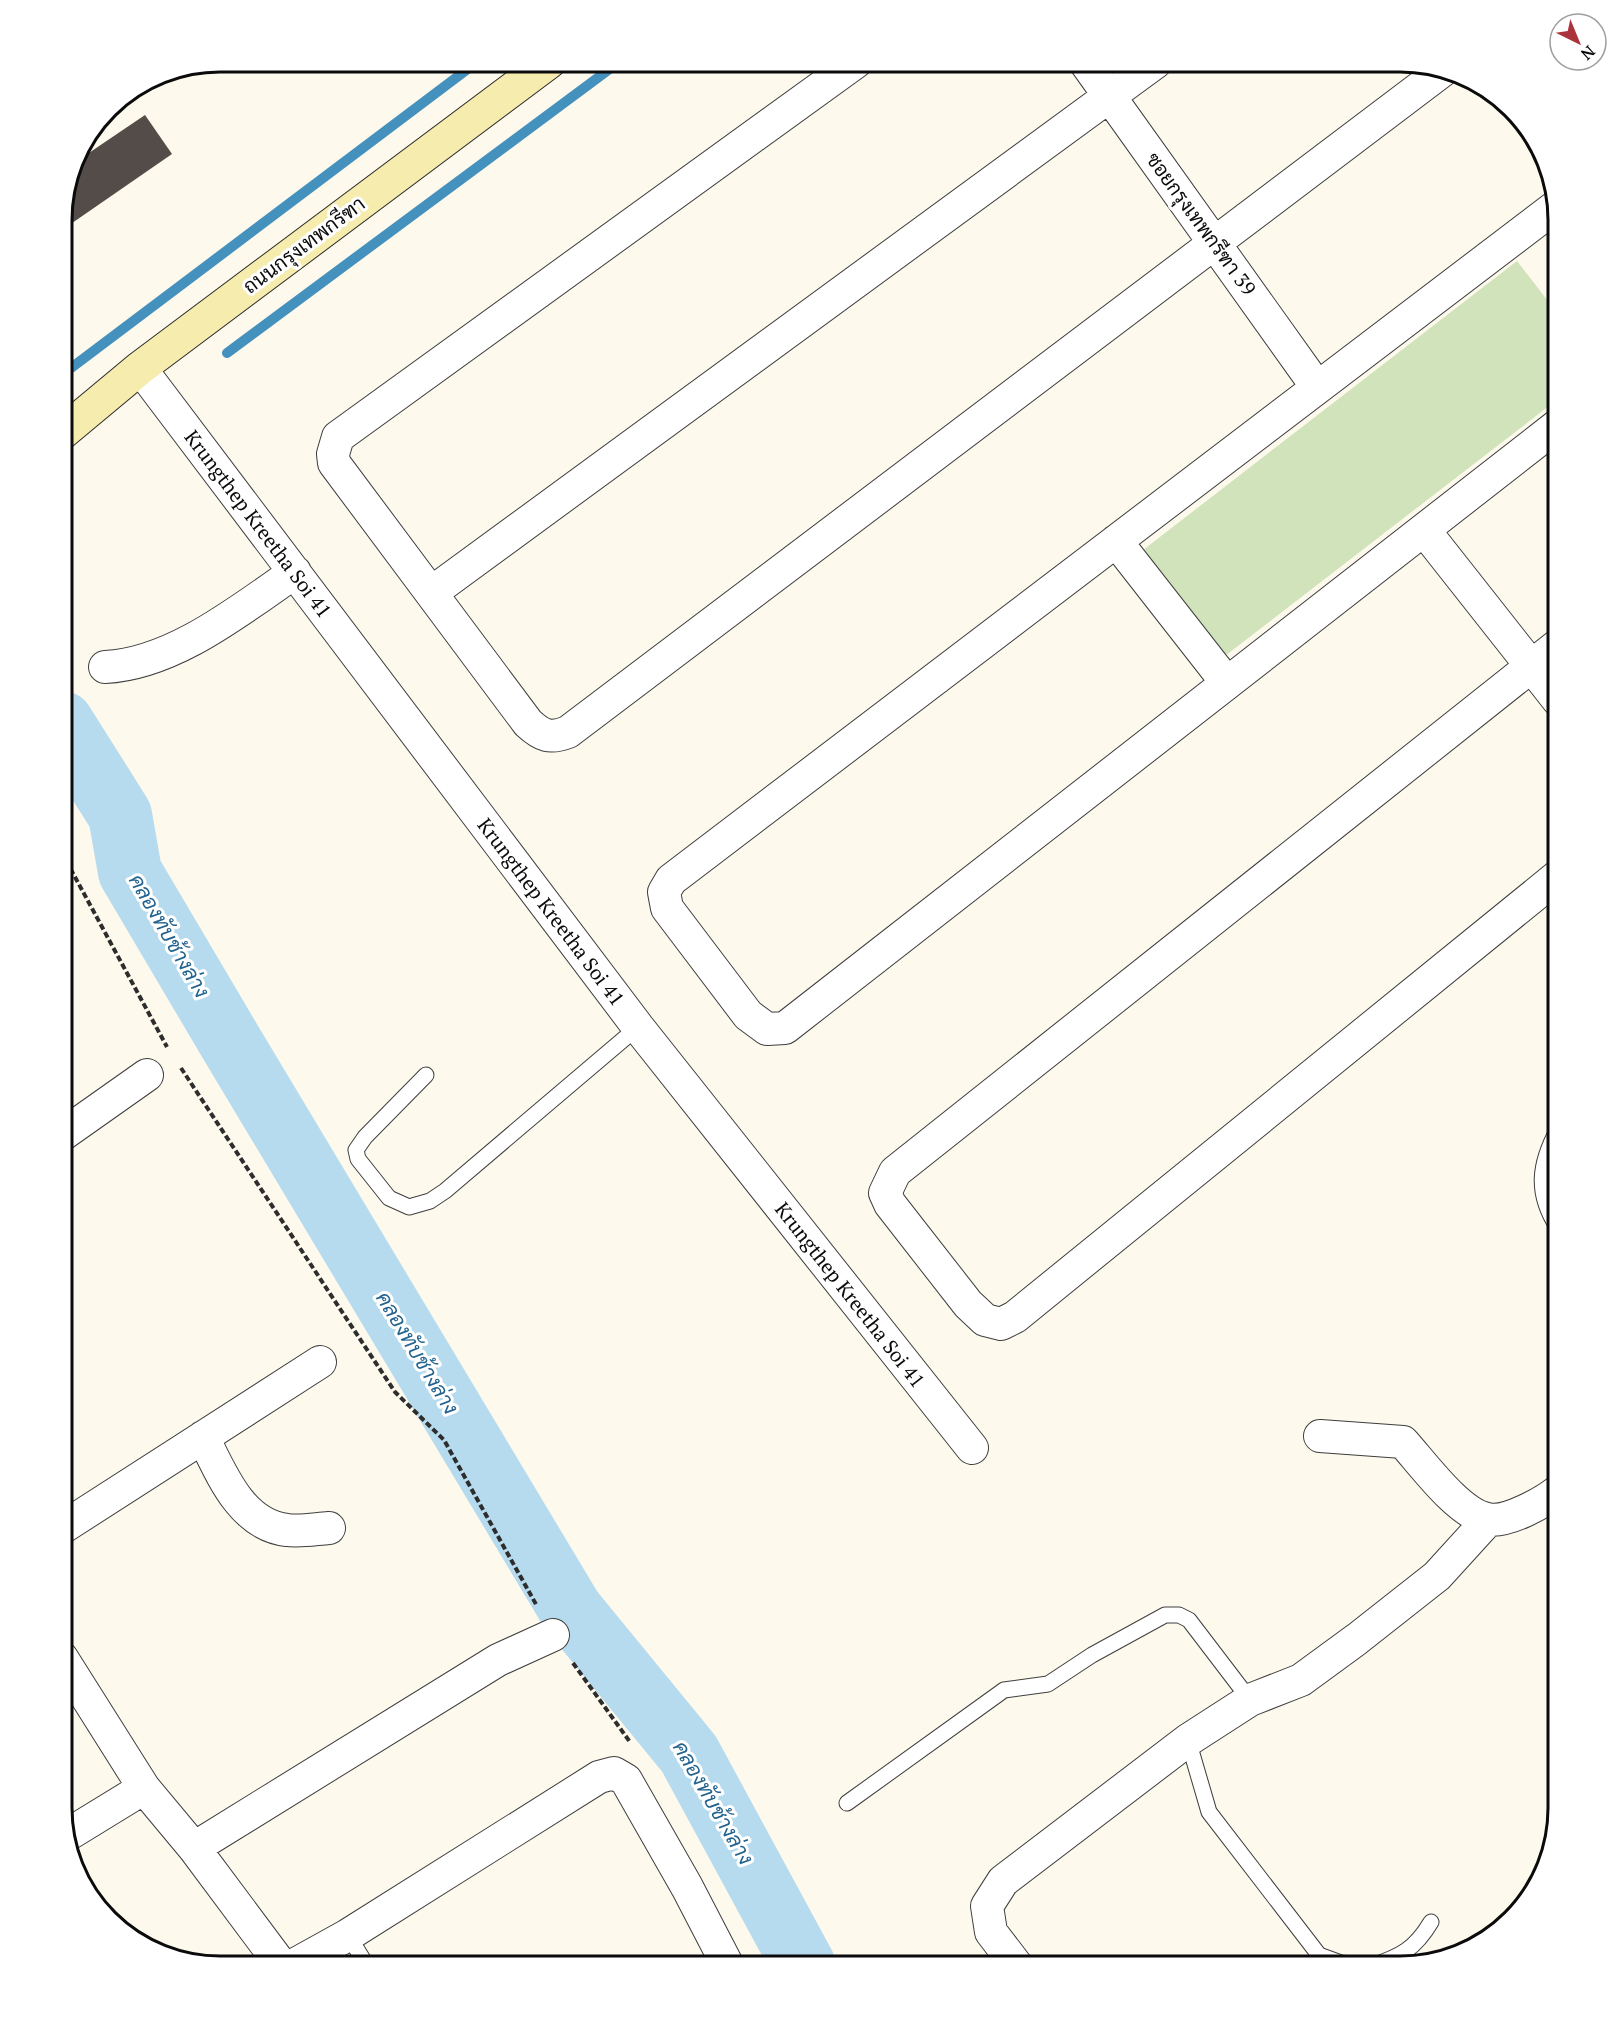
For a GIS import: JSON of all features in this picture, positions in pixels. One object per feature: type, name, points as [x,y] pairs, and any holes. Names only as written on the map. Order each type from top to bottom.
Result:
[{"type":"main road","name":"ถนนกรุงเทพกรีฑา","points":[[72,423],[140,368],[536,72]]},
{"type":"street","points":[[842,72],[338,437],[333,454],[334,463],[528,723],[540,734],[554,737],[568,732],[1435,76]]},
{"type":"street","name":"ซอยกรุงเทพกรีฑา 39","points":[[1092,72],[1317,387]]},
{"type":"street","points":[[431,593],[1142,72]]},
{"type":"street","points":[[1548,213],[671,880],[664,892],[668,909],[748,1015],[767,1029],[785,1028],[1548,433]]},
{"type":"street","name":"Krungthep Kreetha Soi 41","points":[[140,368],[638,1027],[972,1448]]},
{"type":"street","points":[[1424,530],[1548,687]]},
{"type":"street","points":[[1116,541],[1227,683]]},
{"type":"street","points":[[105,667],[127,666],[201,637],[295,572]]},
{"type":"street","points":[[1548,653],[895,1172],[885,1193],[890,1204],[968,1304],[985,1320],[1001,1324],[1014,1317],[1548,884]]},
{"type":"street","points":[[72,1128],[147,1075]]},
{"type":"street","points":[[72,1522],[320,1362]]},
{"type":"street","points":[[1320,1436],[1403,1442],[1466,1509],[1488,1520]]},
{"type":"street","points":[[203,1437],[233,1496],[258,1519],[285,1530],[329,1528]]},
{"type":"street","points":[[1009,1956],[991,1932],[987,1906],[1003,1881],[1188,1740],[1250,1700],[1301,1680],[1357,1639],[1437,1576],[1488,1520],[1534,1509],[1548,1498]]},
{"type":"street","points":[[194,1848],[498,1660],[554,1635]]},
{"type":"street","points":[[72,1683],[144,1788],[194,1848],[275,1956]]},
{"type":"street","points":[[310,1956],[348,1935],[599,1777],[614,1773],[626,1780],[687,1887],[723,1956]]},
{"type":"street","points":[[74,1831],[144,1788]]},
{"type":"lane","points":[[426,1075],[364,1137],[356,1150],[358,1159],[389,1198],[409,1207],[430,1201],[445,1191],[638,1027]]},
{"type":"lane","points":[[1548,1149],[1542,1176],[1545,1209],[1548,1213]]},
{"type":"lane","points":[[848,1803],[1004,1690],[1048,1684],[1092,1655],[1165,1615],[1179,1615],[1189,1620],[1250,1700]]},
{"type":"lane","points":[[1188,1740],[1209,1812],[1322,1956]]},
{"type":"lane","points":[[1398,1956],[1419,1942],[1431,1922]]},
{"type":"lane","points":[[348,1935],[361,1956]]},
{"type":"path","points":[[72,871],[168,1048]]},
{"type":"path","points":[[174,1058],[395,1392],[444,1440],[554,1635],[635,1749]]},
{"type":"green space","points":[[1517,261],[1548,301],[1548,407],[1225,656],[1143,550]]},
{"type":"building","points":[[145,115],[172,154],[72,223],[77,181],[87,154]]},
{"type":"waterway","points":[[72,367],[464,72]]},
{"type":"waterway","points":[[227,353],[606,72]]},
{"type":"waterway","name":"คลองทับช้างล่าง","points":[[72,739],[120,815],[130,872],[231,1043],[571,1610],[689,1754],[799,1956]]}]
